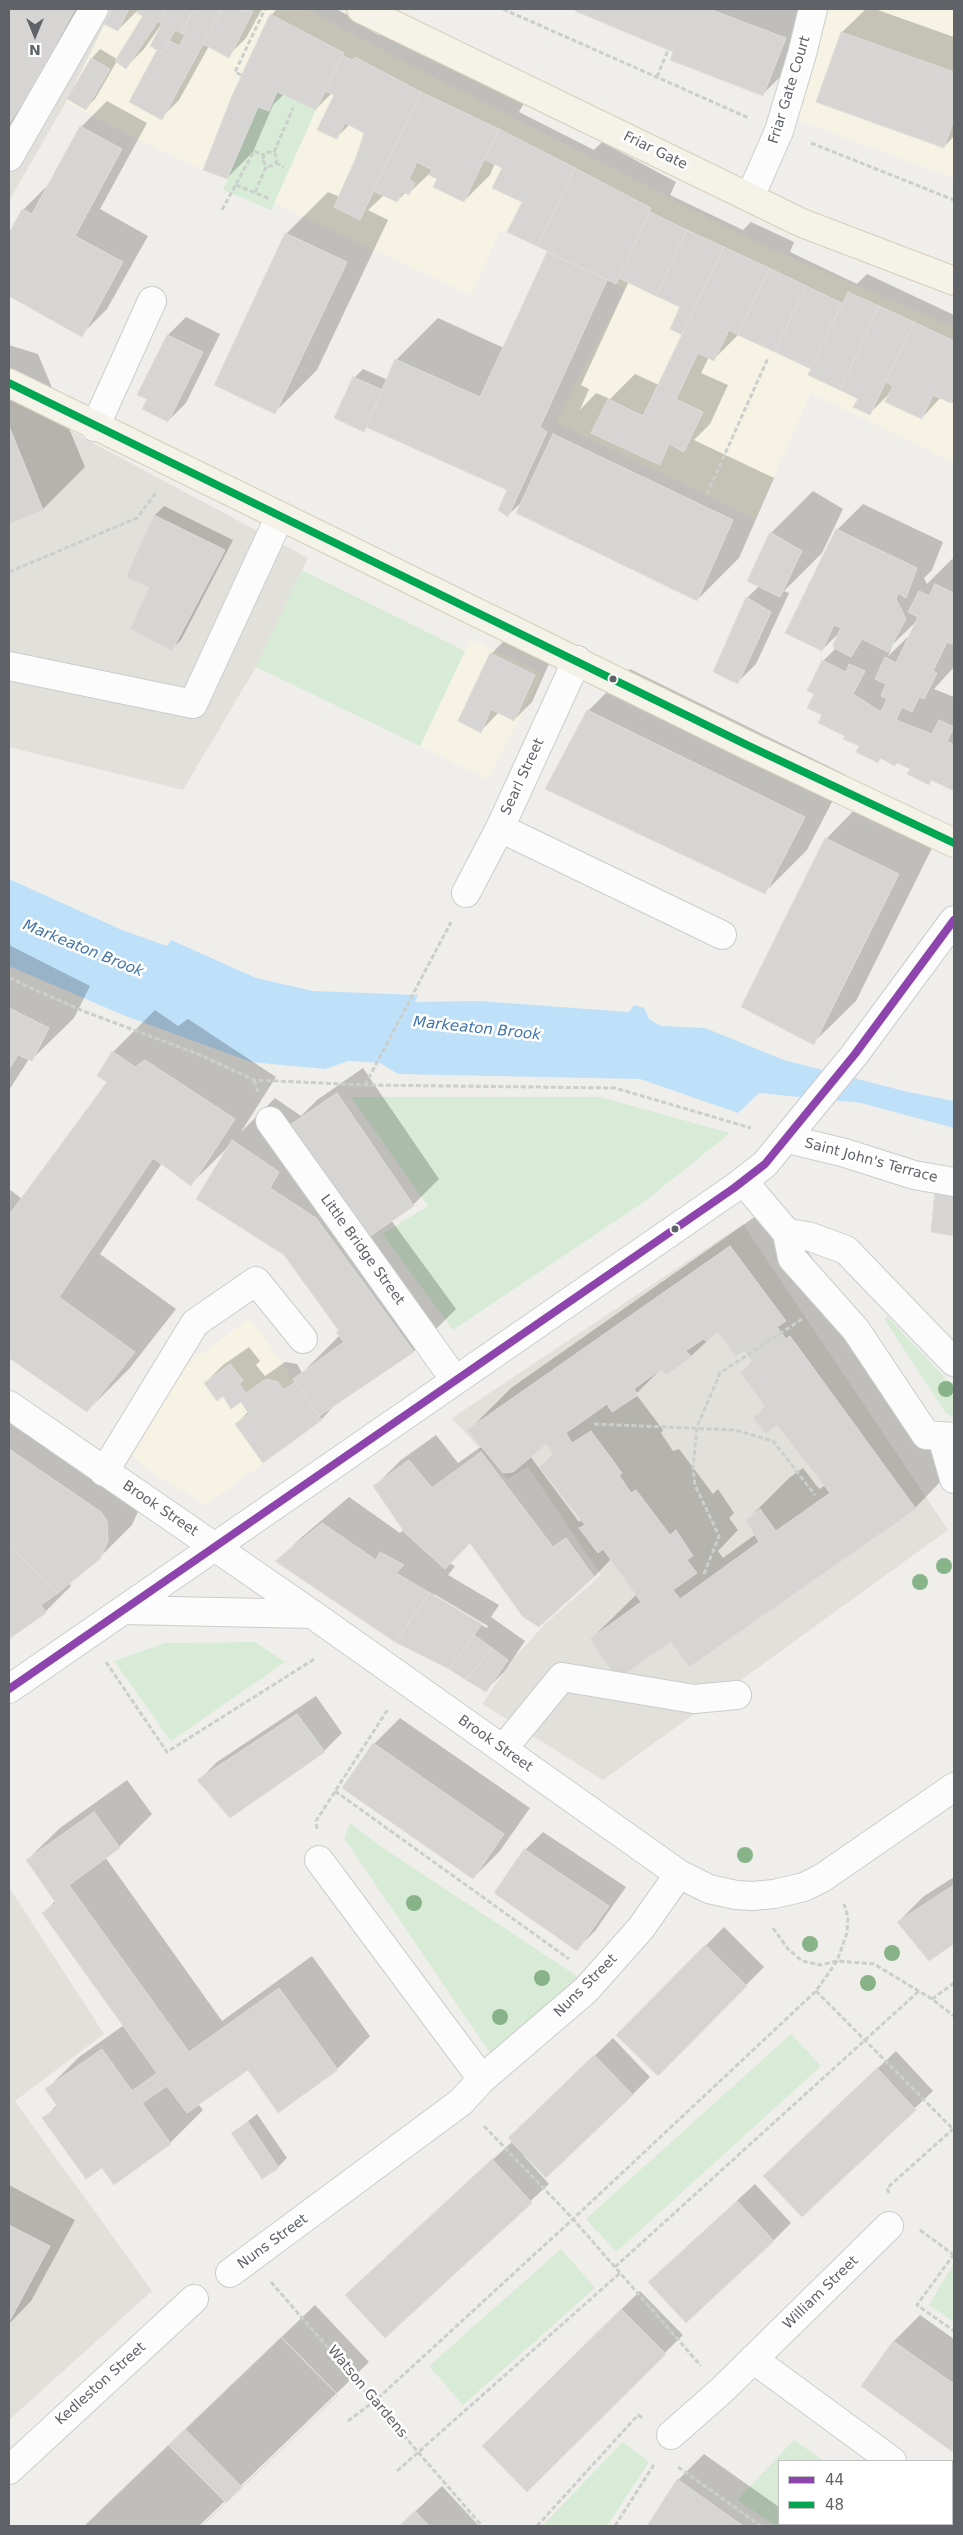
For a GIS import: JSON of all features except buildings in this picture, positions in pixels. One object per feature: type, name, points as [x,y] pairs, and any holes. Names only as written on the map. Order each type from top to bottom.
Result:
[{"type":"main road","name":"Friar Gate","points":[[362,9],[802,223],[954,281]]},
{"type":"main road","points":[[9,383],[95,427],[577,660],[749,746],[954,843]]},
{"type":"street","points":[[9,157],[94,9]]},
{"type":"street","name":"Friar Gate Court","points":[[750,197],[779,131],[813,9]]},
{"type":"street","points":[[95,427],[152,301]]},
{"type":"street","points":[[9,666],[193,704],[280,516]]},
{"type":"street","name":"Searl Street","points":[[466,893],[500,828],[577,660]]},
{"type":"street","points":[[500,828],[722,934]]},
{"type":"street","points":[[9,1689],[765,1164],[788,1139],[855,1054],[954,920]]},
{"type":"street","name":"Little Bridge Street","points":[[270,1120],[455,1380]]},
{"type":"street","name":"Saint John's Terrace","points":[[788,1139],[845,1152],[914,1175],[954,1182]]},
{"type":"street","points":[[743,1181],[787,1233],[792,1258],[856,1330],[926,1435],[948,1437],[954,1479]]},
{"type":"street","points":[[787,1233],[808,1236],[846,1250],[954,1362]]},
{"type":"street","points":[[104,1472],[195,1322],[256,1281],[303,1339]]},
{"type":"street","name":"Brook Street","points":[[9,1405],[347,1638],[679,1874]]},
{"type":"street","points":[[124,1610],[312,1614]]},
{"type":"street","points":[[502,1749],[562,1677],[694,1699],[737,1695]]},
{"type":"street","points":[[679,1874],[710,1889],[736,1895],[752,1896],[792,1890],[822,1878],[954,1787]]},
{"type":"street","points":[[319,1860],[482,2079]]},
{"type":"street","name":"Nuns Street","points":[[241,2266],[461,2102],[482,2079],[519,2049],[596,1978],[641,1928],[679,1874]]},
{"type":"street","name":"William Street","points":[[666,2445],[889,2226]]},
{"type":"street","name":"Kedleston Street","points":[[9,2470],[194,2299]]},
{"type":"street","points":[[753,2359],[891,2460]]},
{"type":"path","points":[[241,75],[235,72],[265,9]]},
{"type":"path","points":[[503,9],[779,131],[954,200]]},
{"type":"path","points":[[657,77],[668,50]]},
{"type":"path","points":[[274,152],[293,108]]},
{"type":"path","points":[[222,210],[254,151],[264,156]]},
{"type":"path","points":[[267,165],[264,162],[264,156],[267,152],[274,152]]},
{"type":"path","points":[[274,152],[277,156],[276,163]]},
{"type":"path","points":[[267,165],[272,166],[276,163],[284,166]]},
{"type":"path","points":[[255,192],[267,165]]},
{"type":"path","points":[[236,185],[270,198]]},
{"type":"path","points":[[707,494],[768,358]]},
{"type":"path","points":[[9,572],[137,518],[176,466]]},
{"type":"path","points":[[365,1085],[466,893]]},
{"type":"path","points":[[9,978],[83,1011],[198,1054],[254,1080],[365,1085],[615,1088],[788,1139]]},
{"type":"path","points":[[704,1574],[720,1536],[694,1484],[693,1468],[697,1427],[720,1373],[830,1300]]},
{"type":"path","points":[[594,1424],[735,1430],[773,1441],[815,1495]]},
{"type":"path","points":[[88,1634],[167,1752],[347,1638]]},
{"type":"path","points":[[319,1860],[316,1821],[406,1681]]},
{"type":"path","points":[[335,1791],[596,1978]]},
{"type":"path","points":[[348,2421],[376,2400],[573,2219],[816,1991],[837,1961],[847,1934],[848,1918],[835,1869]]},
{"type":"path","points":[[752,1896],[788,1950],[802,1961],[822,1966],[837,1961],[874,1964],[932,1999],[954,2016]]},
{"type":"path","points":[[932,1999],[954,1983]]},
{"type":"path","points":[[816,1991],[954,2128],[887,2188],[890,2196]]},
{"type":"path","points":[[614,2267],[919,1991]]},
{"type":"path","points":[[461,2102],[573,2219],[722,2390]]},
{"type":"path","points":[[917,2228],[954,2254],[917,2306],[954,2331]]},
{"type":"path","name":"Watson Gardens","points":[[241,2266],[376,2400],[482,2526]]},
{"type":"path","points":[[397,2471],[620,2273]]},
{"type":"path","points":[[537,2526],[638,2415],[666,2445],[761,2526]]},
{"type":"path","points":[[615,2526],[666,2445]]},
{"type":"shaded area","points":[[9,9],[112,9],[66,102],[9,201]]},
{"type":"shaded area","points":[[79,9],[306,9],[422,71],[758,243],[954,327],[954,463],[811,393],[755,519],[556,422],[625,289],[501,229],[471,295],[137,139],[66,102],[81,10]]},
{"type":"shaded area","points":[[828,9],[954,9],[954,178],[797,120]]},
{"type":"shaded area","points":[[9,398],[308,558],[256,667],[183,790],[9,747]]},
{"type":"shaded area","points":[[471,639],[543,673],[488,779],[420,746]]},
{"type":"shaded area","points":[[743,1224],[948,1530],[603,1780],[482,1704],[513,1659],[545,1624],[601,1575],[528,1467],[507,1479],[452,1418]]},
{"type":"shaded area","points":[[250,1318],[322,1420],[206,1505],[143,1467],[125,1446],[189,1363]]},
{"type":"shaded area","points":[[9,1887],[104,2034],[15,2101],[152,2291],[9,2420]]},
{"type":"green space","points":[[277,92],[316,110],[271,210],[223,190],[258,107],[269,111]]},
{"type":"green space","points":[[302,570],[465,651],[420,746],[256,667]]},
{"type":"green space","points":[[351,1097],[600,1097],[730,1133],[645,1201],[453,1330],[382,1234],[428,1206]]},
{"type":"green space","points":[[887,1316],[950,1383],[954,1391],[954,1415],[952,1417],[945,1412],[885,1320]]},
{"type":"green space","points":[[255,1642],[285,1662],[171,1741],[114,1661],[165,1643]]},
{"type":"green space","points":[[350,1823],[383,1848],[586,1982],[494,2059],[344,1838]]},
{"type":"green space","points":[[791,2034],[821,2066],[616,2252],[586,2219]]},
{"type":"green space","points":[[561,2249],[595,2288],[463,2405],[429,2366]]},
{"type":"green space","points":[[954,2263],[954,2322],[929,2305]]},
{"type":"green space","points":[[794,2440],[823,2460],[778,2460],[778,2525],[915,2526],[776,2526],[737,2500]]},
{"type":"green space","points":[[623,2442],[649,2462],[607,2526],[542,2526]]},
{"type":"water","name":"Markeaton Brook","points":[[9,879],[122,930],[167,946],[171,940],[256,978],[313,991],[418,995],[415,1002],[479,1001],[629,1012],[634,1005],[644,1008],[649,1019],[661,1026],[705,1028],[784,1060],[908,1092],[954,1101],[954,1128],[861,1103],[759,1093],[738,1113],[640,1079],[398,1074],[380,1063],[348,1061],[325,1069],[251,1062],[123,1015],[9,966]]},
{"type":"transit line","name":"48","points":[[9,383],[749,746],[954,843]]},
{"type":"transit line","name":"44","points":[[9,1689],[734,1188],[765,1164],[855,1054],[954,920]]}]
